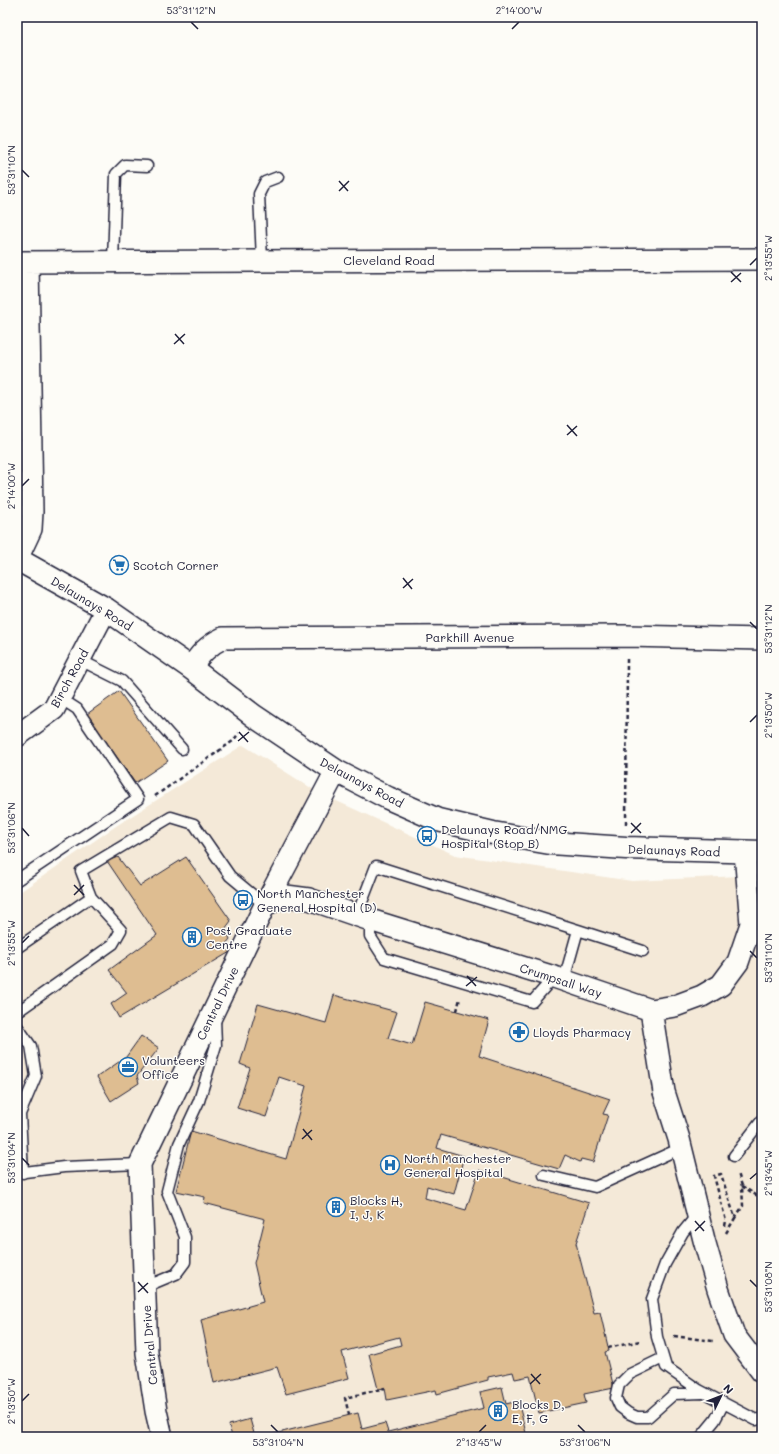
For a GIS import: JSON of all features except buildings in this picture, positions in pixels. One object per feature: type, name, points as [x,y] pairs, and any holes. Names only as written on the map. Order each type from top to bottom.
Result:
[{"type":"street","name":"Cleveland Road","points":[[22,262],[762,259]]},
{"type":"street","points":[[17,559],[31,529],[32,512],[22,262]]},
{"type":"street","name":"Delaunays Road","points":[[17,559],[106,609],[191,668],[254,716],[336,771],[388,798],[438,820],[493,833],[550,843],[626,848],[754,852]]},
{"type":"street","name":"Birch Road","points":[[17,736],[54,709],[106,609]]},
{"type":"street","name":"Parkhill Avenue","points":[[191,668],[201,653],[212,643],[222,638],[627,636],[762,639]]},
{"type":"street","name":"Central Drive","points":[[162,1437],[156,1411],[147,1353],[140,1164],[265,904],[336,771]]},
{"type":"street","name":"Crumpsall Way","points":[[265,904],[286,896],[309,899],[651,1010],[675,1006],[702,996],[721,985],[738,962],[751,924],[754,852]]},
{"type":"street","points":[[651,1010],[664,1092],[681,1148],[697,1214],[718,1289],[734,1335],[762,1372]]},
{"type":"lane","points":[[113,262],[116,174],[125,166],[147,166]]},
{"type":"lane","points":[[262,260],[259,194],[265,182],[278,177]]},
{"type":"lane","points":[[80,660],[122,681],[182,749]]},
{"type":"lane","points":[[17,880],[138,799],[77,709],[60,698]]},
{"type":"lane","points":[[17,1012],[113,944],[121,930],[91,897],[81,871],[171,817],[194,824],[230,876],[265,904]]},
{"type":"lane","points":[[578,930],[559,979],[532,1002],[384,958],[370,936],[364,918],[376,866],[578,930],[643,951]]},
{"type":"lane","points":[[17,948],[91,897]]},
{"type":"lane","points":[[145,1287],[176,1274],[185,1262],[186,1237],[167,1191],[179,1144],[198,1102],[216,1045],[215,1008]]},
{"type":"lane","points":[[17,1026],[31,1046],[36,1076],[20,1114],[20,1173],[64,1167],[140,1164]]},
{"type":"lane","points":[[734,1156],[762,1120]]},
{"type":"lane","points":[[544,1175],[595,1186],[681,1148]]},
{"type":"lane","points":[[697,1214],[683,1232],[665,1264],[652,1299],[657,1337],[663,1358],[666,1367],[703,1393],[756,1420],[762,1418]]},
{"type":"lane","points":[[663,1358],[630,1374],[619,1385],[616,1398],[620,1406],[628,1413],[637,1417],[648,1417],[674,1394],[703,1393]]},
{"type":"lane","points":[[701,1437],[715,1420],[724,1403]]},
{"type":"path","points":[[626,848],[627,636]]},
{"type":"path","points":[[138,799],[151,799],[233,741],[254,716]]},
{"type":"path","points":[[734,1156],[742,1186],[743,1206],[725,1236],[726,1221],[714,1176],[721,1174],[735,1218]]},
{"type":"path","points":[[742,1186],[762,1199]]},
{"type":"path","points":[[349,1415],[345,1398],[385,1388]]},
{"type":"shaded area","name":"North Manchester General Hospital","points":[[243,745],[319,793],[455,855],[632,881],[762,875],[762,1437],[17,1437],[17,894],[116,826]]},
{"type":"place","name":"Scotch Corner","points":[[119,565]]},
{"type":"place","name":"Delaunays Road/NMG Hospital (Stop B)","points":[[427,836]]},
{"type":"place","name":"North Manchester General Hospital (D)","points":[[243,900]]},
{"type":"place","name":"Post Graduate Centre","points":[[192,937]]},
{"type":"place","name":"Lloyds Pharmacy","points":[[519,1032]]},
{"type":"place","name":"Volunteers Office","points":[[128,1067]]},
{"type":"place","name":"North Manchester General Hospital","points":[[390,1165]]},
{"type":"place","name":"Blocks H, I, J, K","points":[[336,1207]]},
{"type":"place","name":"Blocks D, E, F, G","points":[[498,1411]]}]
